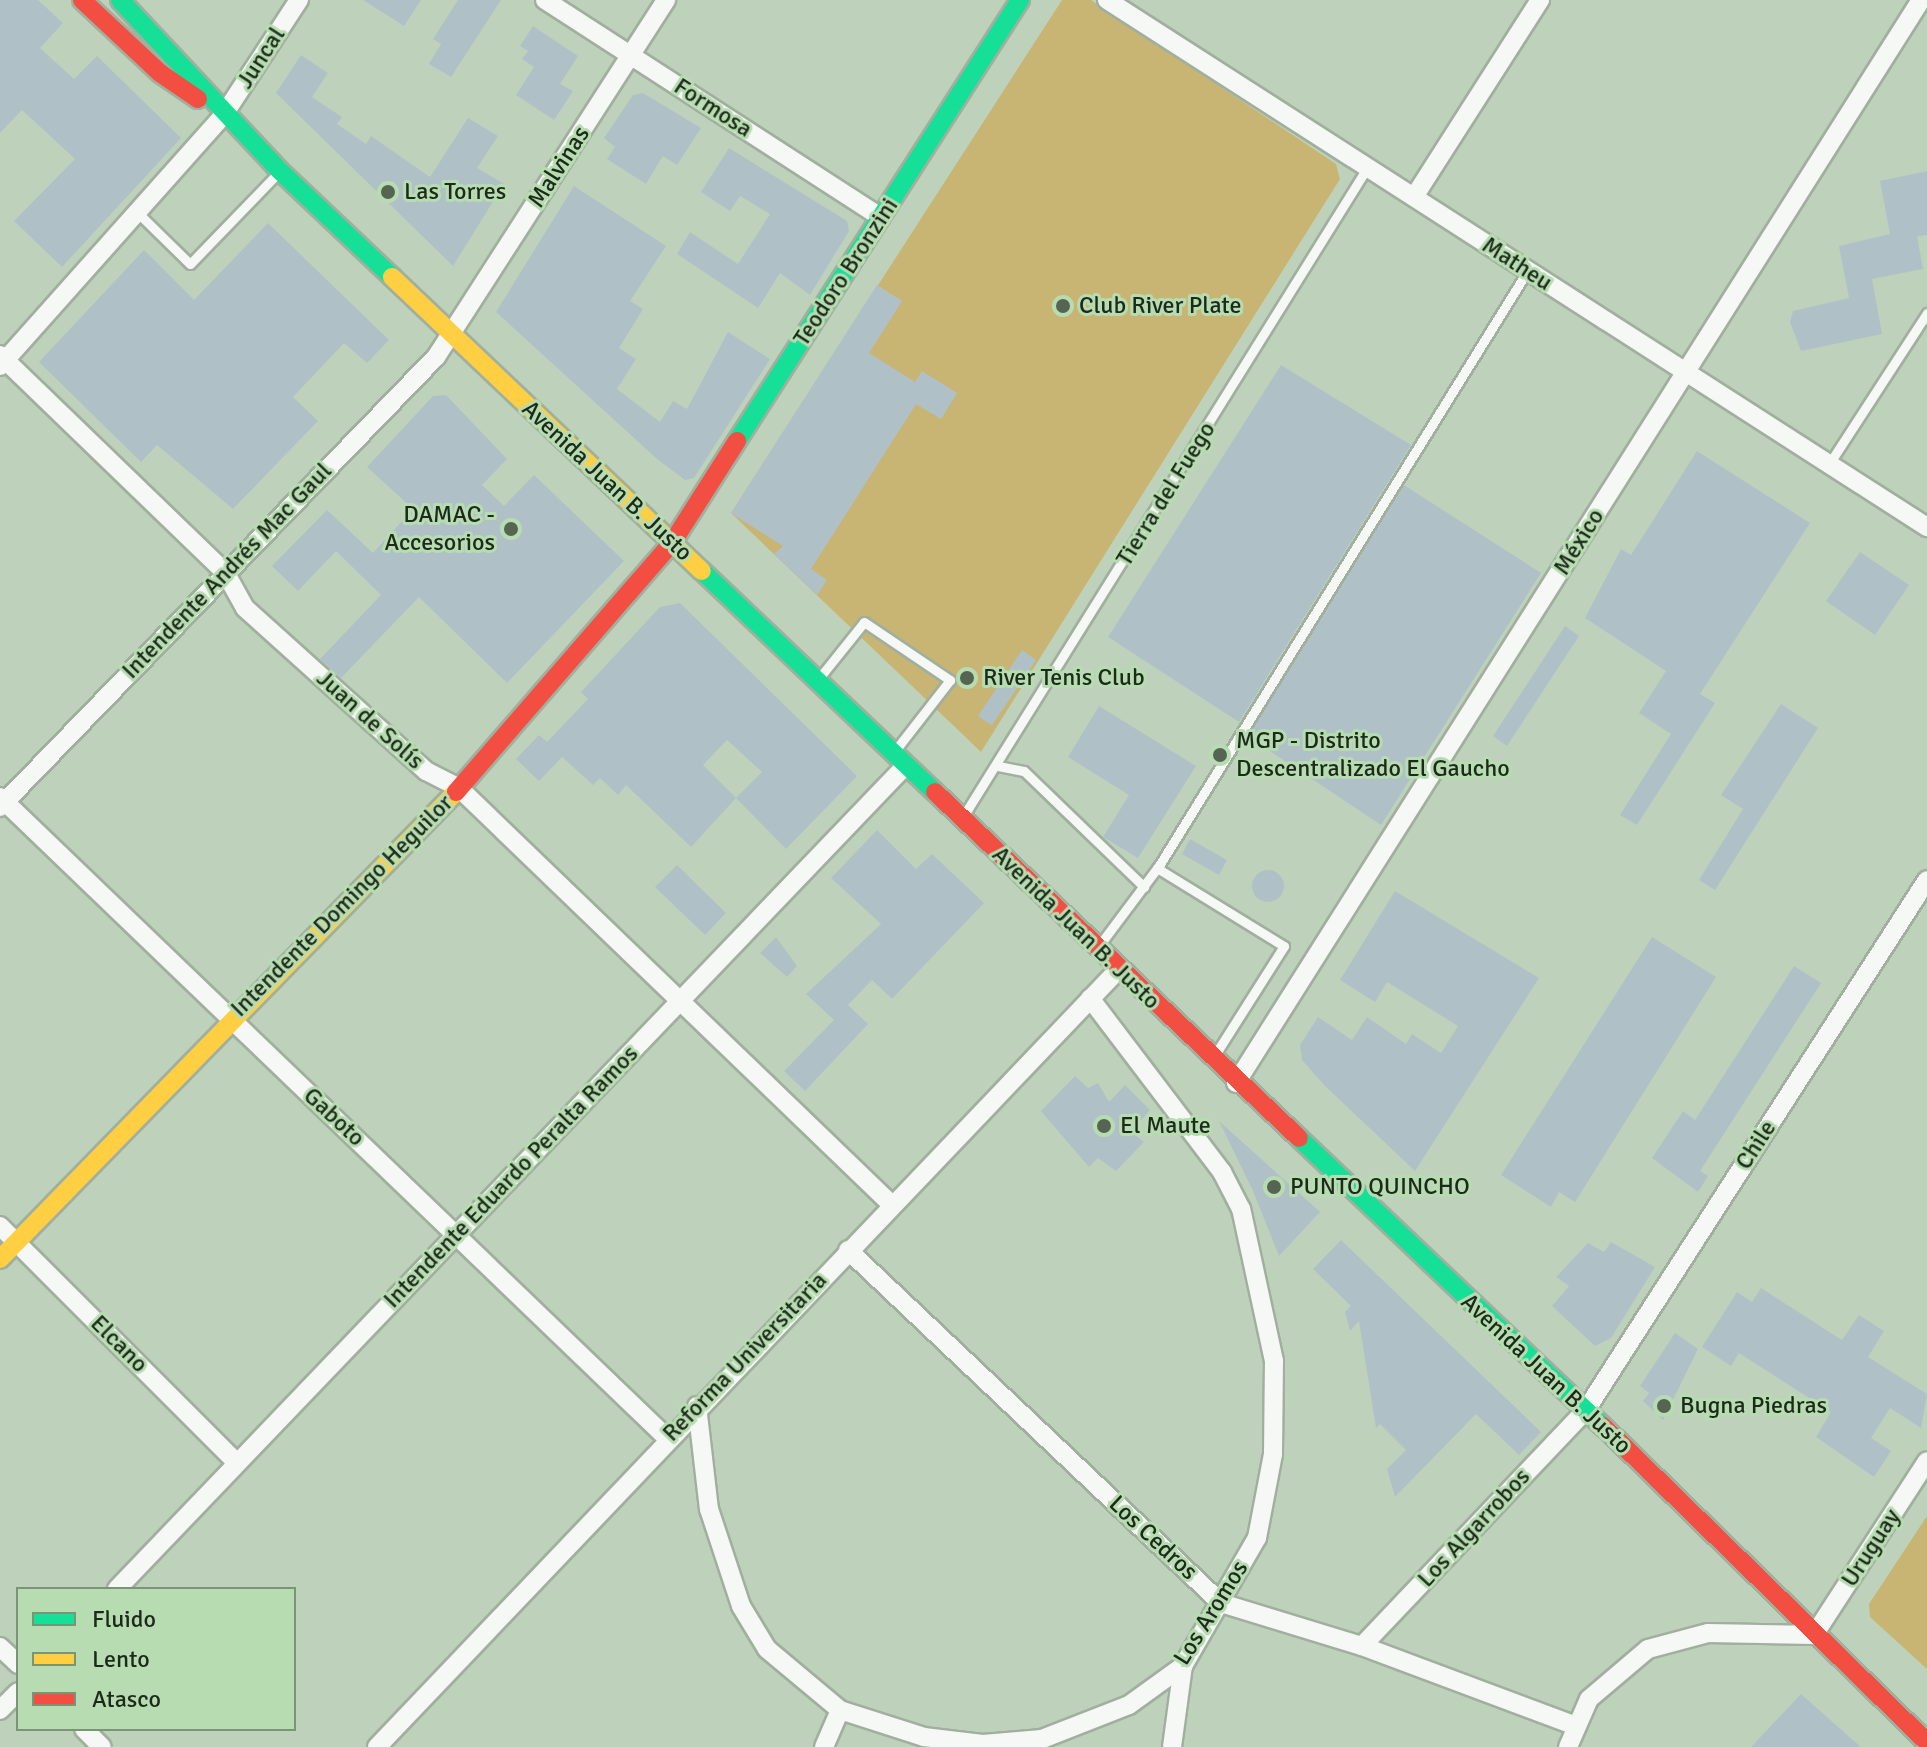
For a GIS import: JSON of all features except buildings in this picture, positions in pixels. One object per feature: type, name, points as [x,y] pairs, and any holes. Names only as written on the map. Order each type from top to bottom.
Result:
[{"type":"main road","name":"Avenida Juan B. Justo","points":[[82,0],[160,73],[223,116]]},
{"type":"main road","name":"Avenida Juan B. Justo","points":[[120,0],[223,116],[280,171],[962,818],[1236,1083],[1586,1410],[1927,1742]]},
{"type":"main road","name":"Teodoro Bronzini","points":[[672,543],[1020,0]]},
{"type":"main road","name":"Intendente Domingo Heguilor","points":[[0,1259],[230,1019],[459,788],[672,543]]},
{"type":"street","name":"Juncal","points":[[2,360],[139,214],[223,116],[299,0]]},
{"type":"street","name":"Formosa","points":[[545,0],[881,217]]},
{"type":"street","name":"Malvinas","points":[[451,334],[666,0]]},
{"type":"street","name":"Matheu","points":[[1107,0],[1927,527]]},
{"type":"street","points":[[1414,197],[1540,0]]},
{"type":"street","name":"México","points":[[1236,1083],[1921,0]]},
{"type":"street","name":"Intendente Andrés Mac Gaul","points":[[2,802],[451,334]]},
{"type":"street","name":"Juan de Solís","points":[[2,360],[225,572],[245,608],[426,771],[459,788],[891,1204]]},
{"type":"street","name":"Intendente Eduardo Peralta Ramos","points":[[119,1587],[679,1002],[898,760]]},
{"type":"street","name":"Gaboto","points":[[2,802],[667,1438]]},
{"type":"street","name":"Chile","points":[[1586,1410],[1924,890]]},
{"type":"street","name":"Reforma Universitaria","points":[[377,1747],[697,1406],[1118,970]]},
{"type":"street","name":"Los Aromos","points":[[697,1406],[709,1509],[741,1606],[767,1649],[840,1710],[924,1737],[983,1744],[1042,1739],[1129,1705],[1183,1666],[1257,1538],[1269,1497],[1274,1361],[1241,1209],[1222,1172],[1090,998]]},
{"type":"street","name":"Elcano","points":[[0,1226],[237,1463]]},
{"type":"street","name":"Los Cedros","points":[[848,1250],[1221,1603],[1362,1646],[1573,1725]]},
{"type":"street","name":"Los Algarrobos","points":[[1362,1646],[1586,1410]]},
{"type":"street","name":"Uruguay","points":[[1814,1635],[1927,1461]]},
{"type":"street","points":[[1568,1747],[1573,1725],[1606,1681],[1648,1649],[1708,1633],[1814,1635]]},
{"type":"street","points":[[0,1647],[16,1662]]},
{"type":"street","points":[[1172,1747],[1183,1666]]},
{"type":"street","points":[[0,1710],[16,1694]]},
{"type":"street","points":[[824,1747],[840,1710]]},
{"type":"street","points":[[86,1731],[102,1747]]},
{"type":"lane","name":"Tierra del Fuego","points":[[962,818],[998,766],[1367,168]]},
{"type":"lane","points":[[139,214],[190,264],[280,171]]},
{"type":"lane","points":[[1096,948],[1157,868],[1528,270]]},
{"type":"lane","points":[[1829,464],[1927,313]]},
{"type":"lane","points":[[817,680],[864,622],[950,680],[898,760]]},
{"type":"lane","points":[[998,766],[1024,771],[1144,887]]},
{"type":"lane","points":[[1157,868],[1284,946],[1211,1059]]},
{"type":"shaded area","name":"Club River Plate","points":[[1062,0],[1091,0],[1336,164],[1340,179],[981,752],[731,513]]},
{"type":"shaded area","points":[[1927,1516],[1927,1669],[1870,1617],[1869,1604]]},
{"type":"traffic: fast","points":[[120,0],[280,171],[392,277]]},
{"type":"traffic: fast","points":[[737,441],[1020,0]]},
{"type":"traffic: fast","points":[[702,571],[935,792]]},
{"type":"traffic: fast","points":[[1299,1138],[1603,1426]]},
{"type":"traffic: slow","points":[[392,277],[702,571]]},
{"type":"traffic: slow","points":[[0,1259],[456,792]]},
{"type":"traffic: jam","points":[[82,0],[160,73],[198,99]]},
{"type":"traffic: jam","points":[[456,792],[672,543],[737,441]]},
{"type":"traffic: jam","points":[[935,792],[1299,1138]]},
{"type":"traffic: jam","points":[[1603,1426],[1927,1742]]},
{"type":"place","name":"Las Torres","points":[[388,192]]},
{"type":"place","name":"Club River Plate","points":[[1063,306]]},
{"type":"place","name":"DAMAC - Accesorios","points":[[511,529]]},
{"type":"place","name":"River Tenis Club","points":[[967,678]]},
{"type":"place","name":"MGP - Distrito Descentralizado El Gaucho","points":[[1220,755]]},
{"type":"place","name":"El Maute","points":[[1104,1126]]},
{"type":"place","name":"PUNTO QUINCHO","points":[[1274,1187]]},
{"type":"place","name":"Bugna Piedras","points":[[1664,1406]]}]
